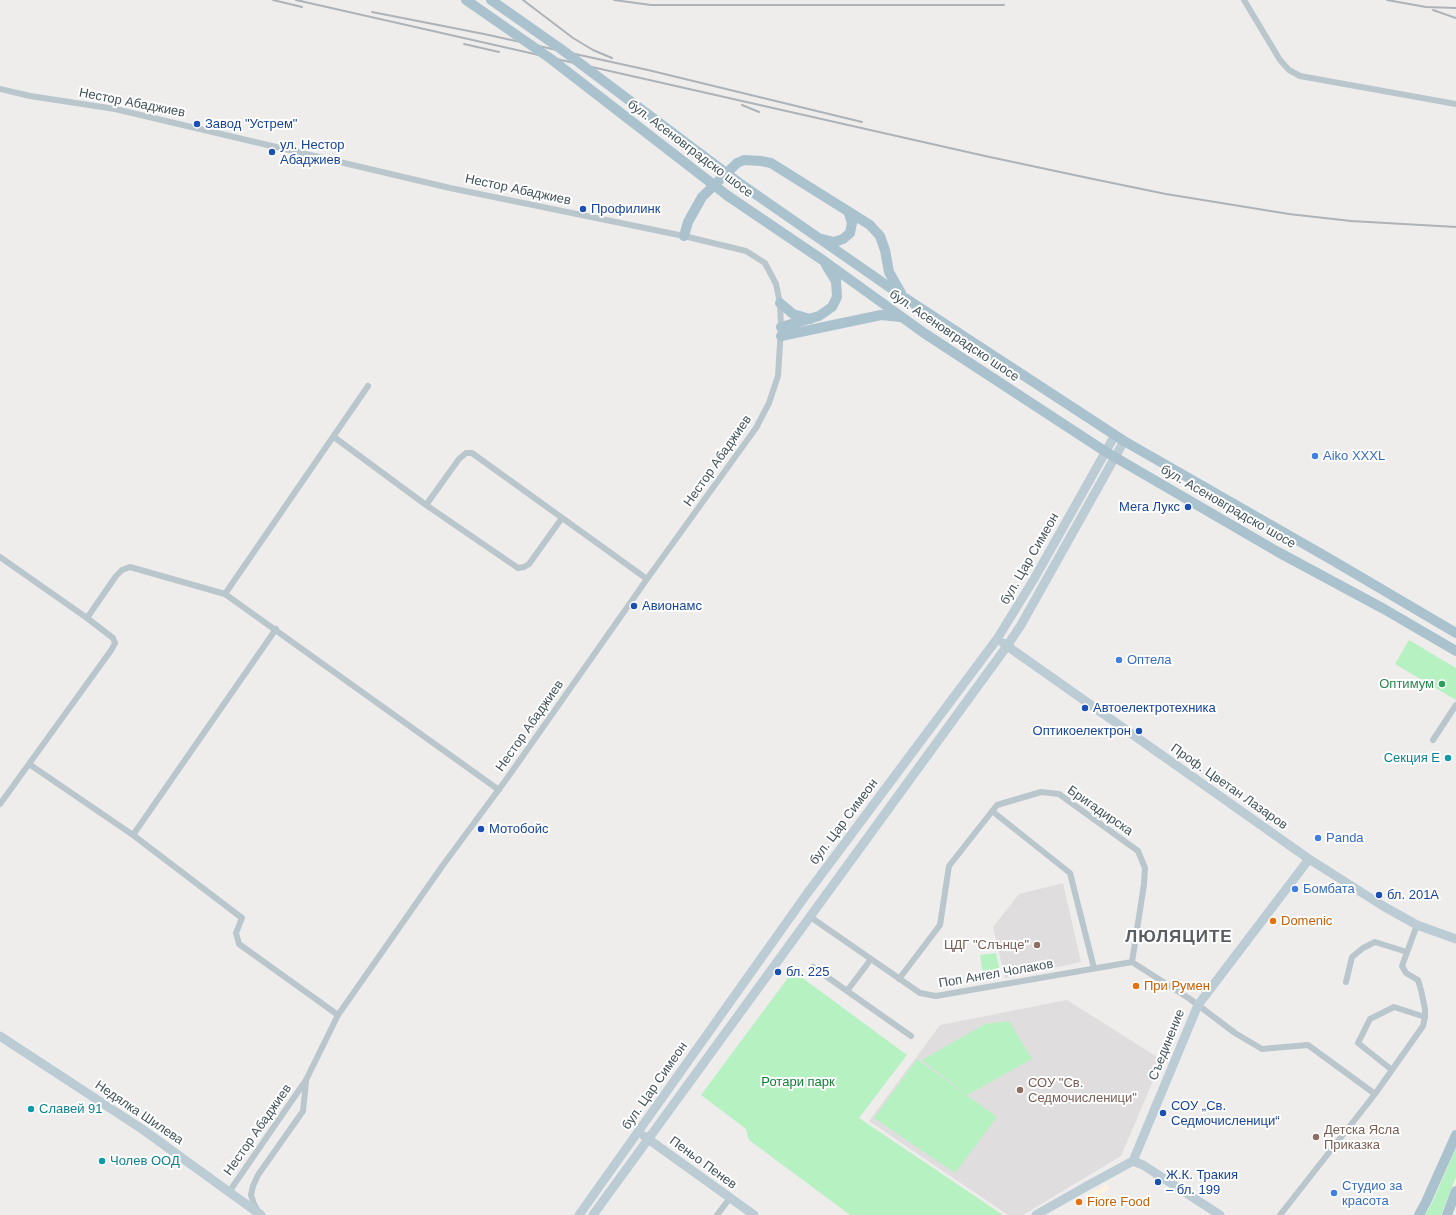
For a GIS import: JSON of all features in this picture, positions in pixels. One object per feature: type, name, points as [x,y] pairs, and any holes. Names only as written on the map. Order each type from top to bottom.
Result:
[{"type":"main road","name":"бул. Асеновградско шосе","points":[[466,0],[550,59],[728,196],[824,261],[902,317],[1115,458],[1278,552],[1384,609],[1456,651]]},
{"type":"main road","name":"бул. Асеновградско шосе","points":[[491,0],[561,49],[738,182],[904,298],[1124,441],[1456,633]]},
{"type":"main road","points":[[684,236],[688,222],[702,197],[737,163],[752,159],[771,163],[848,211],[870,226],[880,236],[885,250],[889,272],[895,285],[904,298]]},
{"type":"main road","points":[[819,238],[834,242],[844,239],[850,233],[852,223],[848,211]]},
{"type":"main road","points":[[781,332],[819,316],[832,307],[837,297],[836,281],[824,261]]},
{"type":"main road","points":[[780,303],[793,314],[810,319]]},
{"type":"main road","points":[[781,332],[881,315],[902,317]]},
{"type":"main road","name":"бул. Цар Симеон","points":[[578,1215],[806,895],[997,638],[1034,578],[1115,435]]},
{"type":"main road","name":"бул. Цар Симеон","points":[[592,1215],[1007,646],[1021,625],[1124,441]]},
{"type":"main road","name":"Проф. Цветан Лазаров","points":[[997,638],[1309,859],[1383,906],[1417,925],[1456,939]]},
{"type":"main road","name":"Съединение","points":[[1133,1162],[1198,1005],[1309,859]]},
{"type":"main road","name":"Недялка Шилева","points":[[0,1036],[130,1121],[261,1215]]},
{"type":"main road","name":"Пеньо Пенев","points":[[638,1132],[754,1215]]},
{"type":"main road","points":[[1419,1215],[1456,1135]]},
{"type":"main road","points":[[1036,1215],[1133,1162],[1143,1166],[1220,1215]]},
{"type":"main road","points":[[1447,1215],[1456,1191]]},
{"type":"street","points":[[1244,0],[1280,60],[1289,70],[1300,76],[1456,104]]},
{"type":"street","name":"Нестор Абаджиев","points":[[0,89],[30,96],[115,109],[450,188],[684,236],[746,251],[765,263],[776,284],[780,303],[781,332],[778,376],[769,403],[756,428],[647,579],[499,790],[443,865],[338,1015],[306,1080],[229,1192]]},
{"type":"street","points":[[225,594],[334,438],[368,386]]},
{"type":"street","points":[[334,438],[426,505],[518,568],[529,564],[562,518]]},
{"type":"street","points":[[426,505],[459,459],[466,453],[472,453],[647,579]]},
{"type":"street","points":[[0,557],[87,618],[113,638],[115,643],[0,804]]},
{"type":"street","points":[[87,618],[116,576],[122,570],[130,567],[225,594],[276,629],[499,790]]},
{"type":"street","points":[[133,835],[276,629]]},
{"type":"street","points":[[1433,740],[1456,706]]},
{"type":"street","points":[[29,764],[133,835],[242,918],[236,933],[239,944],[338,1015]]},
{"type":"street","name":"Бригадирска","points":[[899,979],[940,925],[949,866],[997,804],[1041,792],[1059,794],[1138,851],[1145,868],[1144,884],[1132,962]]},
{"type":"street","points":[[992,810],[1070,873],[1094,968]]},
{"type":"street","name":"Поп Ангел Чолаков","points":[[809,916],[920,993],[936,996],[1132,962]]},
{"type":"street","points":[[1280,1215],[1374,1094],[1423,1026],[1425,1017],[1418,980],[1406,973],[1402,966],[1417,925]]},
{"type":"street","points":[[1346,982],[1352,957],[1363,948],[1375,942],[1407,952]]},
{"type":"street","points":[[847,991],[871,959]]},
{"type":"street","points":[[1132,962],[1198,1005],[1235,1033],[1262,1048],[1308,1046],[1374,1094]]},
{"type":"street","points":[[813,967],[911,1036]]},
{"type":"street","points":[[1392,1070],[1358,1043],[1370,1019],[1394,1006],[1425,1017]]},
{"type":"street","name":"Нестор Абаджиев","points":[[261,1215],[250,1195],[252,1186],[258,1175],[303,1111],[306,1080]]},
{"type":"street","points":[[717,1215],[730,1198]]},
{"type":"shaded area","name":"ЦДГ \"Слънце\"","points":[[1063,883],[1081,962],[1005,978],[993,927],[1019,894]]},
{"type":"shaded area","name":"СОУ \"Св. Седмочисленици\"","points":[[1067,1000],[1162,1060],[1121,1156],[1023,1215],[1008,1215],[869,1121],[940,1025]]},
{"type":"shaded area","points":[[1105,1184],[1110,1188],[1103,1194],[1105,1196],[1091,1207],[1085,1196],[1097,1189],[1098,1190]]},
{"type":"green space","name":"Оптимум","points":[[1409,640],[1456,668],[1456,700],[1395,664]]},
{"type":"green space","points":[[996,953],[1001,977],[984,980],[980,955]]},
{"type":"green space","name":"Ротари парк","points":[[793,971],[907,1055],[859,1118],[1003,1215],[850,1215],[749,1140],[746,1129],[701,1095]]},
{"type":"green space","points":[[1009,1021],[1032,1059],[967,1095],[922,1060],[985,1024]]},
{"type":"green space","points":[[917,1059],[997,1117],[955,1173],[874,1118]]},
{"type":"green space","points":[[1456,1148],[1456,1177],[1441,1215],[1425,1215],[1432,1203]]},
{"type":"railway","points":[[273,0],[302,7]]},
{"type":"railway","points":[[296,0],[985,156],[1166,194],[1289,214],[1351,221],[1456,227]]},
{"type":"railway","points":[[523,0],[573,38],[593,50],[612,58]]},
{"type":"railway","points":[[614,0],[651,5],[1004,5]]},
{"type":"railway","points":[[1387,0],[1426,7],[1456,8]]},
{"type":"railway","points":[[1433,10],[1456,18]]},
{"type":"railway","points":[[372,12],[484,34],[648,70],[862,122]]},
{"type":"railway","points":[[464,44],[499,52]]},
{"type":"railway","points":[[742,105],[759,112]]},
{"type":"place","name":"Завод \"Устрем\"","points":[[197,124]]},
{"type":"place","name":"ул. Нестор Абаджиев","points":[[272,152]]},
{"type":"place","name":"Профилинк","points":[[583,209]]},
{"type":"place","name":"Aiko XXXL","points":[[1315,456]]},
{"type":"place","name":"Мега Лукс","points":[[1188,507]]},
{"type":"place","name":"Авионамс","points":[[634,606]]},
{"type":"place","name":"Оптела","points":[[1119,660]]},
{"type":"place","name":"Оптимум","points":[[1442,684]]},
{"type":"place","name":"Автоелектротехника","points":[[1085,708]]},
{"type":"place","name":"Оптикоелектрон","points":[[1139,731]]},
{"type":"place","name":"Секция E","points":[[1448,758]]},
{"type":"place","name":"Мотобойс","points":[[481,829]]},
{"type":"place","name":"Panda","points":[[1318,838]]},
{"type":"place","name":"Бомбата","points":[[1295,889]]},
{"type":"place","name":"бл. 201А","points":[[1379,895]]},
{"type":"place","name":"Domenic","points":[[1273,921]]},
{"type":"place","name":"ЦДГ \"Слънце\"","points":[[1037,945]]},
{"type":"place","name":"бл. 225","points":[[778,972]]},
{"type":"place","name":"При Румен","points":[[1136,986]]},
{"type":"place","name":"СОУ \"Св. Седмочисленици\"","points":[[1020,1090]]},
{"type":"place","name":"Славей 91","points":[[31,1109]]},
{"type":"place","name":"СОУ „Св. Седмочисленици“","points":[[1163,1113]]},
{"type":"place","name":"Детска Ясла Приказка","points":[[1316,1137]]},
{"type":"place","name":"Чолев ООД","points":[[102,1161]]},
{"type":"place","name":"Ж.К. Тракия – бл. 199","points":[[1158,1182]]},
{"type":"place","name":"Студио за красота","points":[[1334,1193]]},
{"type":"place","name":"Fiore Food","points":[[1079,1202]]},
{"type":"district","name":"ЛЮЛЯЦИТЕ","points":[[1179,937]]}]
